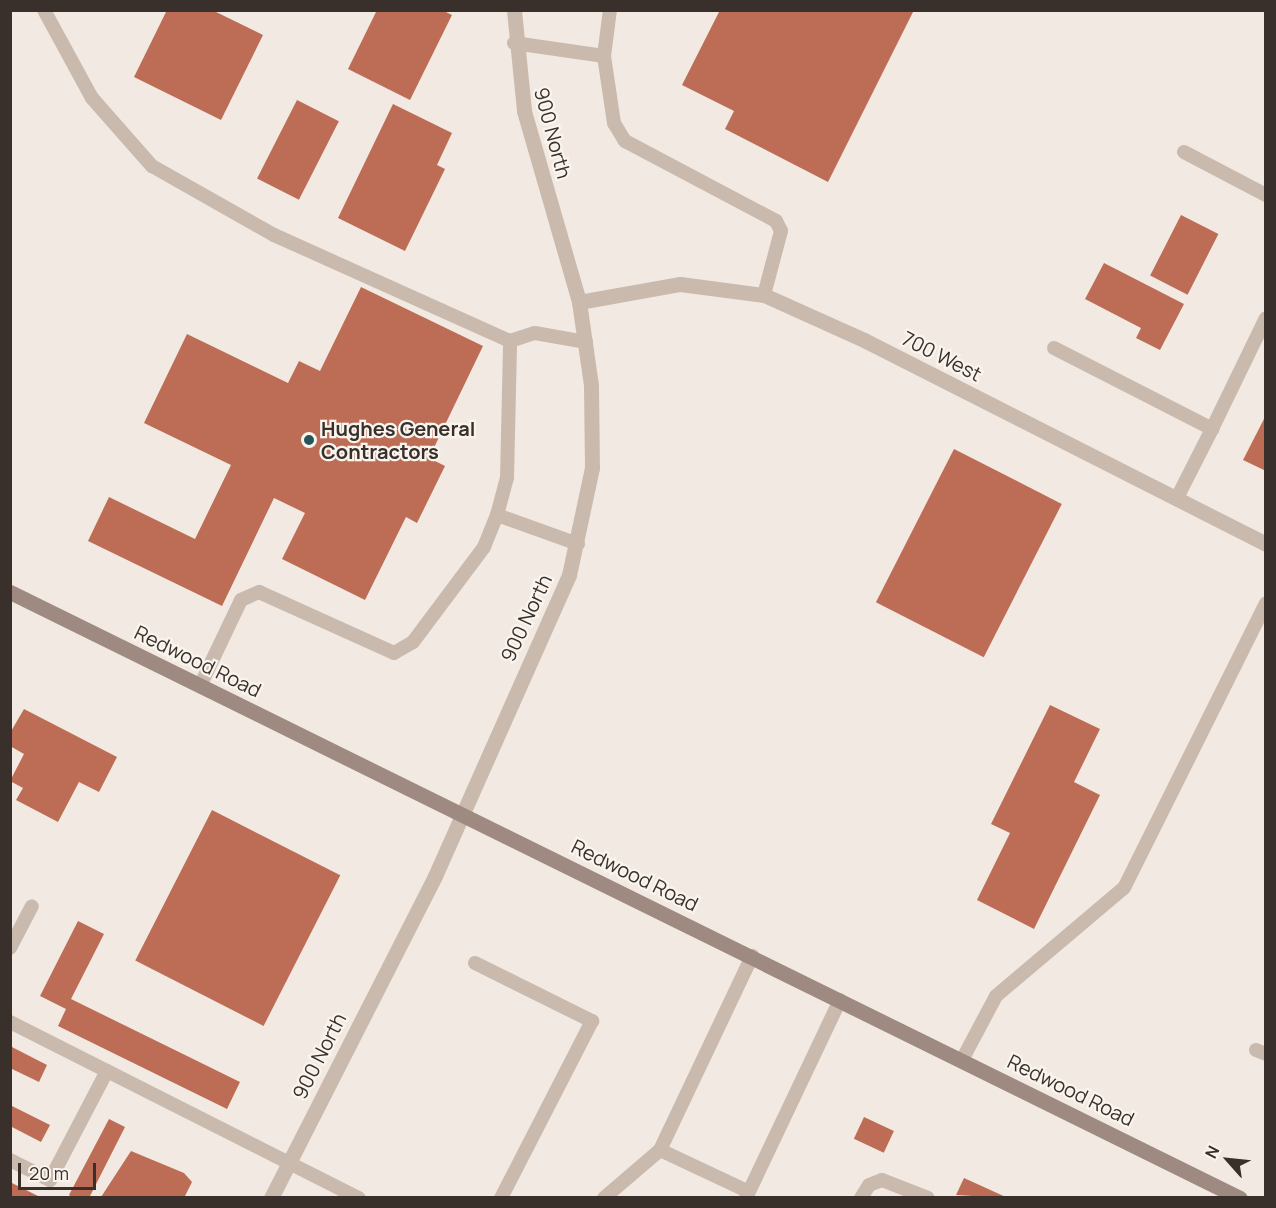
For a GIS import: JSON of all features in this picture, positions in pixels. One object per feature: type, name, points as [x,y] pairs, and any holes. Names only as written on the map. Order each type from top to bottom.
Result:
[{"type":"main road","name":"Redwood Road","points":[[10,592],[1239,1197]]},
{"type":"street","name":"900 North","points":[[271,1197],[435,876],[461,813],[557,606],[578,544],[593,448],[586,342],[579,302],[530,135],[514,43],[514,10]]},
{"type":"street","name":"700 West","points":[[579,302],[680,284],[764,295],[1266,544]]},
{"type":"lane","points":[[44,10],[92,98],[152,166],[274,235],[510,341],[535,333],[586,342]]},
{"type":"lane","points":[[610,10],[604,56],[614,123],[625,141],[776,221],[781,231],[764,295]]},
{"type":"lane","points":[[514,43],[604,56]]},
{"type":"lane","points":[[1184,152],[1266,195]]},
{"type":"lane","points":[[1177,498],[1266,318]]},
{"type":"lane","points":[[200,686],[242,600],[259,592],[394,653],[403,648],[484,547],[497,515],[507,478],[510,341]]},
{"type":"lane","points":[[1054,348],[1212,429]]},
{"type":"lane","points":[[497,515],[578,544]]},
{"type":"lane","points":[[962,1060],[996,996],[1124,888],[1266,603]]},
{"type":"lane","points":[[10,948],[32,906]]},
{"type":"lane","points":[[604,1197],[660,1150],[752,956]]},
{"type":"lane","points":[[475,963],[592,1022],[501,1197]]},
{"type":"lane","points":[[660,1150],[745,1194],[840,999]]},
{"type":"lane","points":[[10,1022],[288,1164],[359,1197]]},
{"type":"lane","points":[[10,1160],[50,1180],[107,1071]]},
{"type":"lane","points":[[861,1197],[869,1185],[882,1180],[928,1197]]},
{"type":"building","points":[[167,10],[212,10],[263,35],[221,120],[134,77]]},
{"type":"building","points":[[377,10],[442,10],[452,15],[410,100],[348,69]]},
{"type":"building","points":[[720,10],[914,10],[828,182],[725,129],[734,111],[682,85]]},
{"type":"building","points":[[297,100],[339,121],[299,200],[257,178]]},
{"type":"building","points":[[393,104],[452,133],[437,165],[445,169],[405,251],[338,218]]},
{"type":"building","points":[[1181,215],[1218,234],[1188,295],[1150,276]]},
{"type":"building","points":[[1104,263],[1184,304],[1160,350],[1136,338],[1141,328],[1085,299]]},
{"type":"building","name":"Hughes General Contractors","points":[[361,287],[483,346],[429,458],[445,466],[417,523],[406,517],[365,600],[282,559],[305,513],[274,498],[222,606],[88,541],[109,497],[195,539],[231,465],[144,423],[187,334],[288,383],[299,361],[320,371]]},
{"type":"building","points":[[1266,415],[1266,471],[1243,460]]},
{"type":"building","points":[[954,449],[1062,504],[984,657],[876,602]]},
{"type":"building","points":[[1050,705],[1100,729],[1074,782],[1100,795],[1034,929],[977,900],[1010,833],[991,824]]},
{"type":"building","points":[[24,709],[117,757],[99,792],[79,782],[58,822],[16,800],[23,788],[10,781],[24,754],[10,746],[10,733]]},
{"type":"building","points":[[212,810],[340,875],[264,1026],[135,961]]},
{"type":"building","points":[[78,921],[104,934],[71,999],[240,1082],[227,1109],[58,1026],[66,1009],[40,996]]},
{"type":"building","points":[[10,1046],[47,1065],[39,1082],[10,1068]]},
{"type":"building","points":[[10,1105],[50,1125],[41,1142],[10,1126]]},
{"type":"building","points":[[864,1117],[894,1131],[884,1153],[854,1139]]},
{"type":"building","points":[[109,1119],[125,1127],[89,1198],[73,1198],[69,1195]]},
{"type":"building","points":[[131,1151],[184,1173],[192,1182],[184,1198],[101,1197]]},
{"type":"building","points":[[964,1178],[1008,1198],[956,1195]]},
{"type":"building","points":[[10,1182],[42,1198],[10,1198]]},
{"type":"place","name":"Hughes General Contractors","points":[[309,440]]}]
